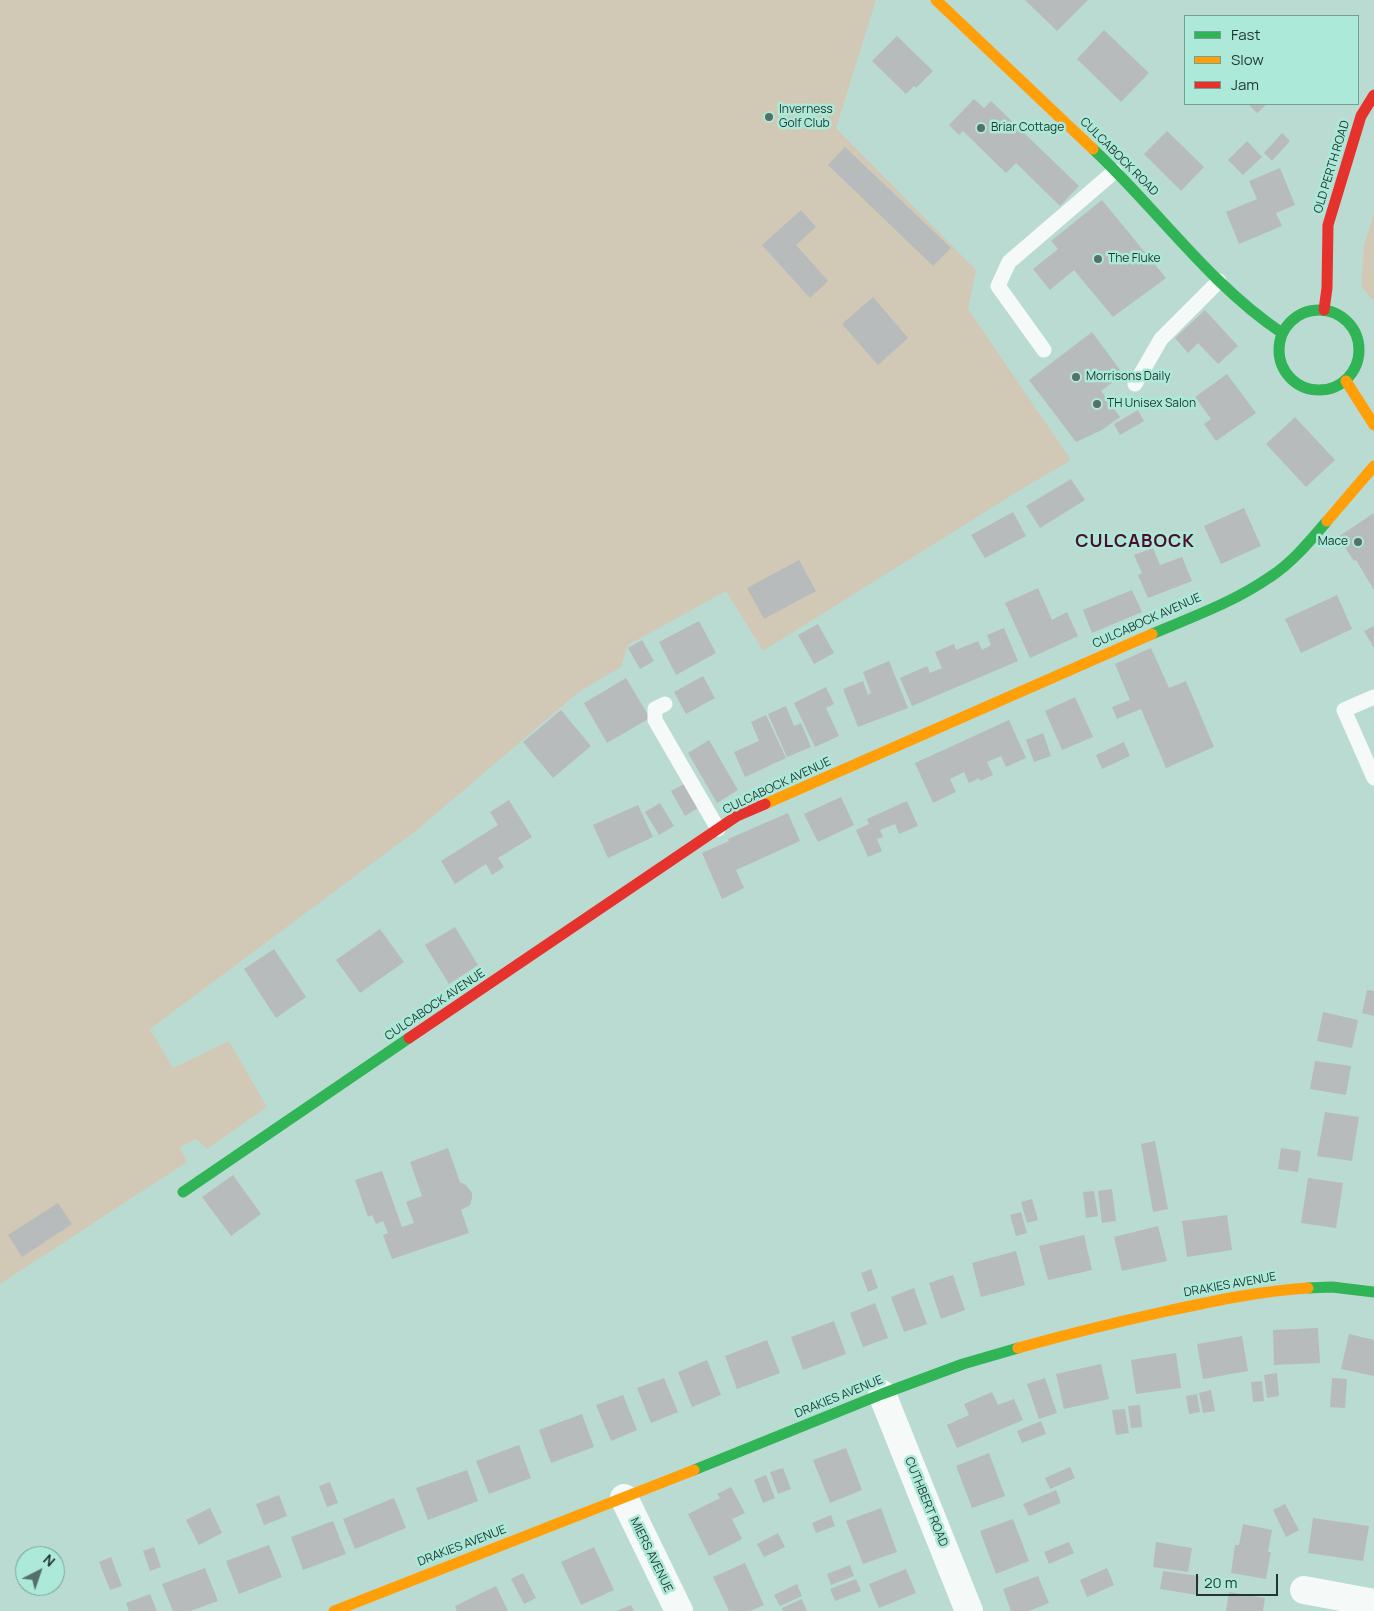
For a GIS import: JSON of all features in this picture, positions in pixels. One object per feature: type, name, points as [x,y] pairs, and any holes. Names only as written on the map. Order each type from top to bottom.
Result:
[{"type":"street","name":"CULCABOCK ROAD","points":[[936,0],[1115,171],[1219,281],[1258,317],[1282,333]]},
{"type":"street","name":"OLD PERTH ROAD","points":[[1324,310],[1327,288],[1328,225],[1361,116],[1374,95]]},
{"type":"street","points":[[1324,310],[1338,314],[1348,322],[1356,333],[1360,352],[1357,366],[1346,380],[1334,388],[1317,390],[1304,387],[1287,375],[1281,362],[1279,347],[1282,333],[1298,316],[1310,311],[1324,310]]},
{"type":"street","points":[[1346,380],[1374,425]]},
{"type":"street","name":"CULCABOCK AVENUE","points":[[183,1192],[737,816],[1234,598],[1271,577],[1300,551],[1374,466]]},
{"type":"street","name":"DRAKIES AVENUE","points":[[334,1611],[624,1498],[882,1394],[963,1364],[1082,1330],[1214,1301],[1279,1290],[1332,1287],[1374,1292]]},
{"type":"street","name":"CUTHBERT ROAD","points":[[882,1394],[969,1611]]},
{"type":"street","name":"MIERS AVENUE","points":[[624,1498],[679,1611]]},
{"type":"street","points":[[1304,1590],[1334,1603],[1374,1603]]},
{"type":"lane","points":[[1044,350],[998,286],[1008,262],[1115,171]]},
{"type":"lane","points":[[1135,384],[1161,339],[1219,281]]},
{"type":"lane","points":[[1374,697],[1344,710],[1374,778]]},
{"type":"lane","points":[[665,704],[655,709],[655,720],[718,829]]},
{"type":"shaded area","name":"Inverness Golf Club","points":[[0,0],[876,0],[836,128],[976,270],[968,309],[1071,460],[763,651],[726,591],[628,645],[621,667],[580,691],[417,830],[150,1029],[173,1068],[229,1041],[267,1107],[207,1149],[196,1139],[180,1147],[187,1162],[0,1284]]},
{"type":"shaded area","points":[[1374,214],[1374,302],[1361,285],[1364,245]]},
{"type":"building","points":[[1025,0],[1088,0],[1057,31]]},
{"type":"building","points":[[1104,30],[1149,73],[1121,102],[1077,59]]},
{"type":"building","points":[[897,36],[933,71],[916,88],[914,86],[906,94],[872,61]]},
{"type":"building","points":[[974,99],[984,108],[991,101],[1079,186],[1060,206],[1016,163],[1006,173],[963,131],[959,135],[949,125]]},
{"type":"building","points":[[1249,105],[1266,105],[1257,113]]},
{"type":"building","points":[[1167,131],[1204,167],[1181,191],[1144,154]]},
{"type":"building","points":[[1282,133],[1290,141],[1272,161],[1264,153]]},
{"type":"building","points":[[1247,141],[1262,157],[1243,175],[1228,160]]},
{"type":"building","points":[[845,147],[951,248],[933,266],[828,165]]},
{"type":"building","points":[[1280,168],[1295,205],[1276,213],[1282,226],[1239,244],[1226,212],[1257,199],[1249,181]]},
{"type":"building","name":"The Fluke","points":[[1102,200],[1166,278],[1113,317],[1074,270],[1050,290],[1033,269],[1058,249],[1051,241]]},
{"type":"building","points":[[801,210],[816,227],[796,245],[828,281],[810,298],[762,245]]},
{"type":"building","points":[[873,297],[908,338],[878,365],[842,324]]},
{"type":"building","points":[[1205,310],[1238,346],[1218,364],[1198,343],[1188,353],[1175,338]]},
{"type":"building","name":"Morrisons Daily","points":[[1092,332],[1123,374],[1101,391],[1120,417],[1102,430],[1076,442],[1029,380]]},
{"type":"building","points":[[1227,374],[1256,413],[1216,441],[1204,424],[1211,419],[1195,397]]},
{"type":"building","points":[[1138,410],[1144,421],[1120,435],[1114,424]]},
{"type":"building","points":[[1295,417],[1335,460],[1306,487],[1266,444]]},
{"type":"building","points":[[1071,479],[1085,500],[1040,528],[1026,506]]},
{"type":"building","points":[[1244,508],[1261,546],[1221,564],[1204,526]]},
{"type":"building","points":[[1013,512],[1026,536],[985,558],[971,535]]},
{"type":"building","name":"Mace","points":[[1374,513],[1374,590],[1356,560],[1354,561],[1338,537]]},
{"type":"building","points":[[1153,548],[1160,565],[1182,557],[1192,581],[1148,598],[1138,575],[1142,573],[1134,555]]},
{"type":"building","points":[[799,560],[816,591],[764,619],[747,588]]},
{"type":"building","points":[[1038,588],[1052,620],[1067,612],[1078,636],[1030,658],[1005,603]]},
{"type":"building","points":[[1132,590],[1142,612],[1092,633],[1083,610]]},
{"type":"building","points":[[1337,595],[1352,629],[1301,653],[1285,619]]},
{"type":"building","points":[[699,621],[716,653],[676,675],[659,642]]},
{"type":"building","points":[[818,624],[834,653],[814,664],[798,635]]},
{"type":"building","points":[[1374,626],[1374,648],[1364,631]]},
{"type":"building","points":[[1004,628],[1018,661],[912,706],[900,678],[927,666],[930,673],[942,668],[935,652],[954,644],[956,650],[978,641],[982,650],[991,645],[987,635]]},
{"type":"building","points":[[642,640],[654,661],[640,669],[628,648]]},
{"type":"building","points":[[1151,648],[1169,688],[1186,681],[1214,747],[1166,768],[1141,709],[1117,719],[1112,707],[1130,700],[1115,664]]},
{"type":"building","points":[[889,661],[908,708],[858,727],[843,689],[863,681],[868,695],[871,693],[863,672]]},
{"type":"building","points":[[703,676],[715,698],[686,714],[674,692]]},
{"type":"building","points":[[626,678],[650,718],[607,743],[584,703]]},
{"type":"building","points":[[826,687],[834,704],[826,708],[839,736],[815,747],[794,703]]},
{"type":"building","points":[[1075,697],[1093,737],[1062,750],[1045,711]]},
{"type":"building","points":[[786,706],[794,726],[801,723],[811,747],[787,757],[768,714]]},
{"type":"building","points":[[561,710],[591,746],[553,778],[523,742]]},
{"type":"building","points":[[766,715],[786,758],[745,777],[734,752],[759,741],[751,722]]},
{"type":"building","points":[[1009,720],[1026,758],[1006,767],[1001,756],[987,762],[993,775],[980,781],[979,778],[969,783],[964,772],[950,779],[956,792],[933,803],[915,763]]},
{"type":"building","points":[[1043,733],[1051,756],[1034,762],[1026,740]]},
{"type":"building","points":[[709,740],[738,790],[717,803],[688,753]]},
{"type":"building","points":[[1124,742],[1130,756],[1102,769],[1096,755]]},
{"type":"building","points":[[684,784],[698,808],[685,816],[671,791]]},
{"type":"building","points":[[841,797],[854,825],[818,842],[804,814]]},
{"type":"building","points":[[509,800],[532,837],[498,858],[504,867],[492,875],[486,864],[455,884],[441,861],[498,825],[490,812]]},
{"type":"building","points":[[907,801],[918,826],[899,834],[895,824],[880,830],[883,837],[877,839],[882,851],[868,857],[856,830],[869,824],[867,819]]},
{"type":"building","points":[[660,803],[674,826],[659,835],[645,812]]},
{"type":"building","points":[[638,805],[653,837],[608,858],[593,825]]},
{"type":"building","points":[[788,813],[800,841],[736,870],[744,888],[722,899],[702,853],[729,841],[728,839]]},
{"type":"building","points":[[455,927],[478,965],[449,984],[425,945]]},
{"type":"building","points":[[380,929],[404,962],[360,993],[336,960]]},
{"type":"building","points":[[274,949],[306,997],[276,1018],[244,969]]},
{"type":"building","points":[[1367,990],[1374,991],[1374,1016],[1362,1013]]},
{"type":"building","points":[[1323,1012],[1358,1020],[1352,1048],[1317,1041]]},
{"type":"building","points":[[1315,1061],[1351,1066],[1346,1095],[1310,1089]]},
{"type":"building","points":[[1325,1112],[1359,1117],[1352,1161],[1317,1156]]},
{"type":"building","points":[[1155,1141],[1168,1209],[1153,1212],[1141,1144]]},
{"type":"building","points":[[448,1148],[460,1182],[466,1185],[472,1193],[470,1205],[461,1210],[469,1233],[392,1259],[383,1235],[388,1233],[383,1221],[376,1224],[372,1215],[368,1217],[355,1180],[382,1171],[402,1227],[414,1223],[406,1202],[422,1196],[410,1162]]},
{"type":"building","points":[[1281,1148],[1301,1151],[1298,1172],[1278,1169]]},
{"type":"building","points":[[233,1175],[261,1214],[231,1236],[202,1197]]},
{"type":"building","points":[[1308,1178],[1343,1183],[1336,1228],[1301,1223]]},
{"type":"building","points":[[1112,1189],[1116,1221],[1102,1223],[1098,1191]]},
{"type":"building","points":[[1094,1191],[1098,1216],[1086,1218],[1083,1192]]},
{"type":"building","points":[[1032,1199],[1038,1220],[1027,1223],[1021,1202]]},
{"type":"building","points":[[58,1203],[72,1224],[22,1257],[8,1235]]},
{"type":"building","points":[[1021,1212],[1027,1233],[1016,1236],[1010,1215]]},
{"type":"building","points":[[1227,1215],[1232,1250],[1187,1257],[1182,1221]]},
{"type":"building","points":[[1158,1226],[1167,1261],[1122,1271],[1114,1237]]},
{"type":"building","points":[[1084,1235],[1092,1270],[1048,1280],[1039,1246]]},
{"type":"building","points":[[1016,1251],[1025,1285],[981,1297],[972,1263]]},
{"type":"building","points":[[871,1269],[878,1288],[868,1292],[861,1273]]},
{"type":"building","points":[[953,1275],[965,1310],[941,1319],[929,1283]]},
{"type":"building","points":[[914,1288],[927,1324],[904,1332],[891,1297]]},
{"type":"building","points":[[875,1303],[888,1338],[863,1347],[850,1313]]},
{"type":"building","points":[[834,1321],[846,1354],[803,1370],[791,1337]]},
{"type":"building","points":[[1318,1328],[1320,1363],[1274,1365],[1273,1330]]},
{"type":"building","points":[[1349,1334],[1374,1340],[1374,1376],[1341,1369]]},
{"type":"building","points":[[1242,1336],[1248,1371],[1203,1379],[1197,1344]]},
{"type":"building","points":[[767,1340],[780,1373],[737,1389],[725,1356]]},
{"type":"building","points":[[1176,1353],[1181,1388],[1136,1394],[1131,1360]]},
{"type":"building","points":[[707,1360],[721,1395],[692,1407],[678,1372]]},
{"type":"building","points":[[1101,1364],[1109,1399],[1064,1409],[1056,1374]]},
{"type":"building","points":[[1277,1373],[1279,1396],[1267,1398],[1264,1375]]},
{"type":"building","points":[[664,1378],[678,1412],[651,1423],[637,1388]]},
{"type":"building","points":[[1045,1378],[1057,1413],[1039,1419],[1027,1384]]},
{"type":"building","points":[[1332,1378],[1347,1379],[1345,1408],[1330,1407]]},
{"type":"building","points":[[1262,1381],[1264,1401],[1253,1402],[1251,1382]]},
{"type":"building","points":[[1211,1390],[1215,1411],[1203,1413],[1199,1393]]},
{"type":"building","points":[[992,1392],[998,1405],[1014,1399],[1023,1420],[957,1448],[947,1425],[969,1415],[964,1404]]},
{"type":"building","points":[[1197,1394],[1200,1412],[1189,1414],[1186,1396]]},
{"type":"building","points":[[623,1395],[637,1430],[611,1441],[596,1405]]},
{"type":"building","points":[[1140,1405],[1142,1427],[1131,1428],[1128,1406]]},
{"type":"building","points":[[1125,1409],[1129,1433],[1116,1435],[1112,1410]]},
{"type":"building","points":[[582,1414],[594,1447],[551,1463],[539,1430]]},
{"type":"building","points":[[1041,1421],[1046,1434],[1022,1443],[1017,1431]]},
{"type":"building","points":[[519,1445],[531,1478],[489,1494],[476,1461]]},
{"type":"building","points":[[846,1448],[862,1490],[830,1503],[813,1460]]},
{"type":"building","points":[[989,1453],[1005,1496],[972,1508],[956,1466]]},
{"type":"building","points":[[1070,1467],[1075,1478],[1050,1489],[1045,1478]]},
{"type":"building","points":[[783,1468],[791,1489],[778,1494],[770,1472]]},
{"type":"building","points":[[467,1470],[478,1501],[428,1520],[416,1488]]},
{"type":"building","points":[[766,1475],[775,1498],[763,1503],[754,1480]]},
{"type":"building","points":[[330,1482],[338,1503],[327,1507],[319,1486]]},
{"type":"building","points":[[731,1487],[745,1513],[732,1519],[742,1539],[709,1556],[688,1514],[720,1498],[717,1494]]},
{"type":"building","points":[[1056,1490],[1061,1503],[1029,1516],[1023,1504]]},
{"type":"building","points":[[279,1495],[287,1516],[264,1525],[256,1504]]},
{"type":"building","points":[[394,1498],[406,1528],[355,1549],[343,1519]]},
{"type":"building","points":[[1285,1504],[1299,1530],[1286,1537],[1273,1510]]},
{"type":"building","points":[[210,1508],[222,1533],[199,1545],[186,1520]]},
{"type":"building","points":[[881,1508],[897,1552],[863,1564],[846,1521]]},
{"type":"building","points":[[831,1515],[835,1526],[816,1533],[812,1523]]},
{"type":"building","points":[[1313,1518],[1369,1526],[1363,1561],[1308,1553]]},
{"type":"building","points":[[1013,1519],[1029,1561],[996,1574],[980,1531]]},
{"type":"building","points":[[333,1521],[346,1554],[303,1570],[291,1537]]},
{"type":"building","points":[[1243,1524],[1272,1530],[1268,1552],[1271,1552],[1266,1579],[1231,1573],[1235,1545],[1239,1545]]},
{"type":"building","points":[[778,1533],[785,1547],[764,1557],[757,1544]]},
{"type":"building","points":[[1069,1542],[1074,1553],[1049,1564],[1044,1552]]},
{"type":"building","points":[[1156,1542],[1192,1548],[1188,1572],[1153,1567]]},
{"type":"building","points":[[269,1545],[282,1577],[239,1594],[226,1561]]},
{"type":"building","points":[[154,1547],[161,1567],[150,1571],[143,1551]]},
{"type":"building","points":[[594,1547],[614,1590],[581,1605],[561,1562]]},
{"type":"building","points":[[111,1557],[122,1586],[110,1590],[99,1562]]},
{"type":"building","points":[[745,1563],[764,1605],[750,1611],[729,1611],[713,1577]]},
{"type":"building","points":[[850,1565],[854,1576],[831,1585],[827,1574]]},
{"type":"building","points":[[205,1568],[218,1601],[190,1611],[173,1611],[162,1584]]},
{"type":"building","points":[[1107,1568],[1114,1585],[1087,1597],[1080,1580]]},
{"type":"building","points":[[906,1569],[916,1593],[879,1608],[869,1584]]},
{"type":"building","points":[[1163,1571],[1199,1576],[1197,1595],[1160,1589]]},
{"type":"building","points":[[523,1573],[536,1598],[524,1604],[511,1579]]},
{"type":"building","points":[[1038,1576],[1049,1603],[1029,1611],[1011,1611],[1003,1589]]},
{"type":"building","points":[[856,1579],[861,1591],[835,1601],[830,1589]]},
{"type":"building","points":[[797,1584],[802,1596],[780,1606],[774,1595]]},
{"type":"building","points":[[496,1586],[508,1611],[457,1611],[455,1606]]},
{"type":"building","points":[[1229,1592],[1265,1598],[1263,1611],[1226,1611]]},
{"type":"building","points":[[150,1594],[157,1611],[129,1611],[126,1603]]},
{"type":"building","points":[[802,1599],[807,1611],[783,1611],[782,1608]]},
{"type":"building","points":[[631,1605],[634,1611],[617,1611]]},
{"type":"traffic: fast","points":[[1093,149],[1117,172],[1207,269],[1231,292],[1282,333]]},
{"type":"traffic: fast","points":[[1319,310],[1334,313],[1347,322],[1356,335],[1359,350],[1356,365],[1347,378],[1334,387],[1319,390],[1304,387],[1291,378],[1282,365],[1279,350],[1282,335],[1291,322],[1304,313],[1319,310]]},
{"type":"traffic: fast","points":[[1152,634],[1212,608],[1256,586],[1293,558],[1327,521]]},
{"type":"traffic: fast","points":[[183,1192],[409,1038]]},
{"type":"traffic: fast","points":[[1308,1288],[1332,1287],[1374,1292]]},
{"type":"traffic: fast","points":[[694,1470],[882,1394],[963,1364],[1018,1348]]},
{"type":"traffic: slow","points":[[936,0],[1093,149]]},
{"type":"traffic: slow","points":[[1346,381],[1374,425]]},
{"type":"traffic: slow","points":[[1327,521],[1374,466]]},
{"type":"traffic: slow","points":[[765,804],[1152,634]]},
{"type":"traffic: slow","points":[[1018,1348],[1167,1311],[1255,1294],[1308,1288]]},
{"type":"traffic: slow","points":[[334,1611],[694,1470]]},
{"type":"traffic: jam","points":[[1324,310],[1327,288],[1328,225],[1361,116],[1374,95]]},
{"type":"traffic: jam","points":[[409,1038],[737,816],[765,804]]},
{"type":"place","name":"Inverness Golf Club","points":[[769,117]]},
{"type":"place","name":"Briar Cottage","points":[[981,128]]},
{"type":"place","name":"The Fluke","points":[[1098,259]]},
{"type":"place","name":"Morrisons Daily","points":[[1076,377]]},
{"type":"place","name":"TH Unisex Salon","points":[[1097,404]]},
{"type":"place","name":"Mace","points":[[1358,542]]},
{"type":"district","name":"CULCABOCK","points":[[1135,542]]}]
